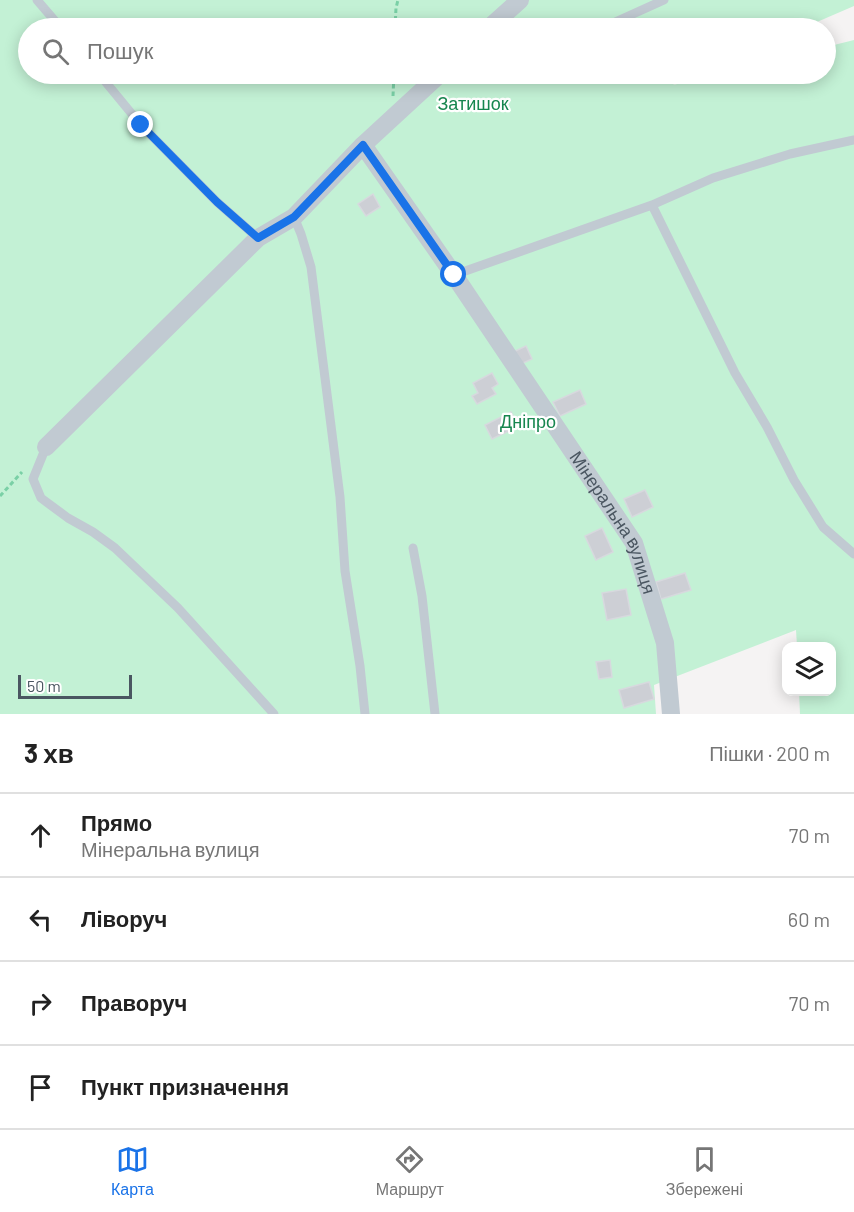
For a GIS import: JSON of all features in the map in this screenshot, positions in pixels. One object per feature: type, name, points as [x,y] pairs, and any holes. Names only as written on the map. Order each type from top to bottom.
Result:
[{"type":"street","points":[[500,18],[520,0]]},
{"type":"street","points":[[46,447],[258,238],[294,217],[363,145],[429,84]]},
{"type":"street","name":"Мінеральна вулиця","points":[[363,145],[454,275],[634,543],[665,643],[671,714]]},
{"type":"lane","points":[[38,0],[53,18]]},
{"type":"lane","points":[[624,18],[664,0]]},
{"type":"lane","points":[[108,84],[150,134],[217,202],[258,238]]},
{"type":"lane","points":[[454,275],[652,205],[713,178],[790,154],[854,140]]},
{"type":"lane","points":[[652,205],[735,373],[767,427],[794,480],[823,527],[854,554]]},
{"type":"lane","points":[[294,217],[311,267],[340,497],[345,571],[365,714]]},
{"type":"lane","points":[[46,447],[33,478],[41,498],[115,548],[178,608],[274,714]]},
{"type":"lane","points":[[413,548],[422,596],[435,714]]},
{"type":"path","points":[[396,18],[398,0]]},
{"type":"green space","name":"Дніпро","points":[[0,0],[854,0],[854,6],[826,18],[18,18],[18,84],[836,84],[836,44],[854,40],[854,714],[800,714],[799,696],[836,696],[836,642],[797,642],[796,630],[654,685],[656,714],[0,714]]},
{"type":"building","points":[[373,194],[380,207],[366,216],[358,204]]},
{"type":"building","points":[[526,346],[532,359],[519,365],[513,352]]},
{"type":"building","points":[[492,373],[498,384],[492,388],[496,394],[477,404],[472,396],[478,393],[473,383]]},
{"type":"building","points":[[580,390],[586,404],[560,416],[553,402]]},
{"type":"building","points":[[511,412],[519,426],[492,439],[485,425]]},
{"type":"building","points":[[645,490],[653,507],[632,517],[624,499]]},
{"type":"building","points":[[602,528],[613,552],[596,560],[585,536]]},
{"type":"building","points":[[685,573],[691,590],[661,599],[656,582]]},
{"type":"building","points":[[626,589],[631,615],[607,620],[602,593]]},
{"type":"building","points":[[610,660],[612,677],[599,679],[596,662]]},
{"type":"building","points":[[649,682],[654,699],[624,708],[619,690]]},
{"type":"route","points":[[141,125],[217,202],[258,238],[294,217],[363,145],[454,275]]},
{"type":"park label","name":"Затишок","points":[[473,104]]}]
